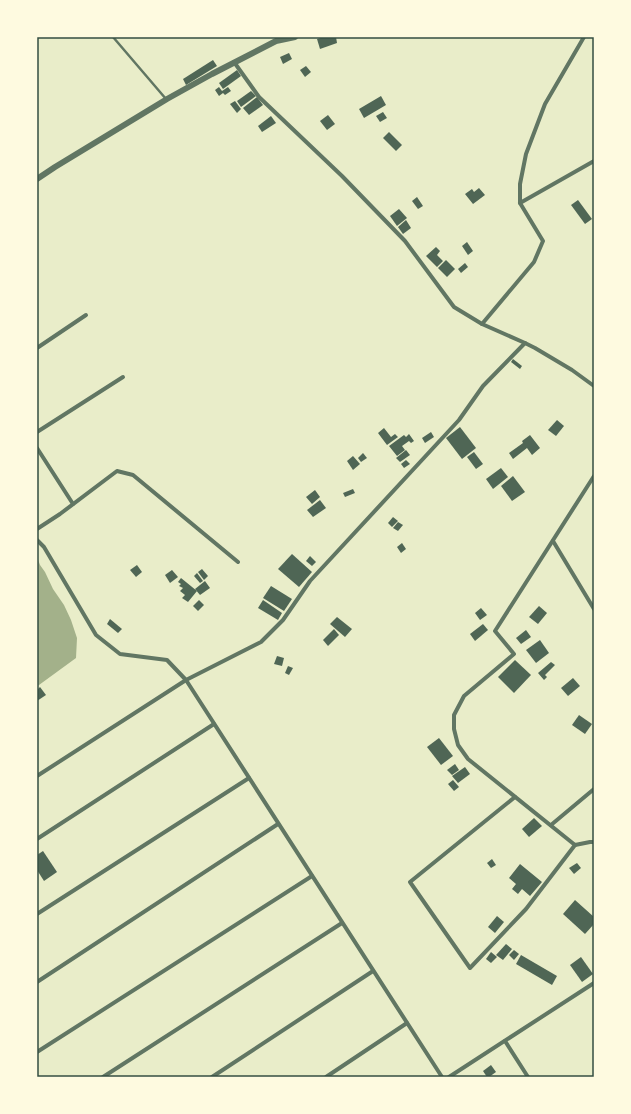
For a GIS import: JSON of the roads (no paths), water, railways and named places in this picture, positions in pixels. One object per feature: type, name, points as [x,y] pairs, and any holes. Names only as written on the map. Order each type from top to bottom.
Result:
[{"type":"street","points":[[37,179],[55,166],[167,99],[234,62],[276,41],[295,37]]},
{"type":"street","points":[[482,324],[534,262],[543,241],[520,203],[520,184],[526,154],[545,104],[584,37]]},
{"type":"street","points":[[234,62],[260,97],[342,176],[405,242],[454,307],[482,324],[525,343],[572,370],[594,386]]},
{"type":"street","points":[[520,203],[594,162]]},
{"type":"street","points":[[37,348],[86,315]]},
{"type":"street","points":[[37,776],[186,680],[261,642],[283,620],[310,581],[460,420],[483,386],[525,343]]},
{"type":"street","points":[[37,432],[123,377]]},
{"type":"street","points":[[37,448],[73,504]]},
{"type":"street","points":[[37,529],[117,471],[133,475],[238,562]]},
{"type":"street","points":[[575,844],[468,759],[458,745],[454,729],[454,715],[464,696],[514,654],[495,631],[594,476]]},
{"type":"street","points":[[37,540],[44,547],[51,558],[96,635],[120,654],[167,660],[186,680],[442,1077]]},
{"type":"street","points":[[553,541],[594,609]]},
{"type":"street","points":[[37,839],[214,724]]},
{"type":"street","points":[[37,914],[248,778]]},
{"type":"street","points":[[551,825],[594,789]]},
{"type":"street","points":[[515,796],[410,882],[470,968],[526,909],[575,844],[594,842]]},
{"type":"street","points":[[37,982],[278,824]]},
{"type":"street","points":[[37,1052],[312,876]]},
{"type":"street","points":[[103,1077],[342,923]]},
{"type":"street","points":[[212,1077],[373,971]]},
{"type":"street","points":[[449,1077],[594,983]]},
{"type":"street","points":[[326,1077],[407,1023]]},
{"type":"street","points":[[505,1041],[528,1077]]},
{"type":"lane","points":[[113,37],[167,99]]}]
